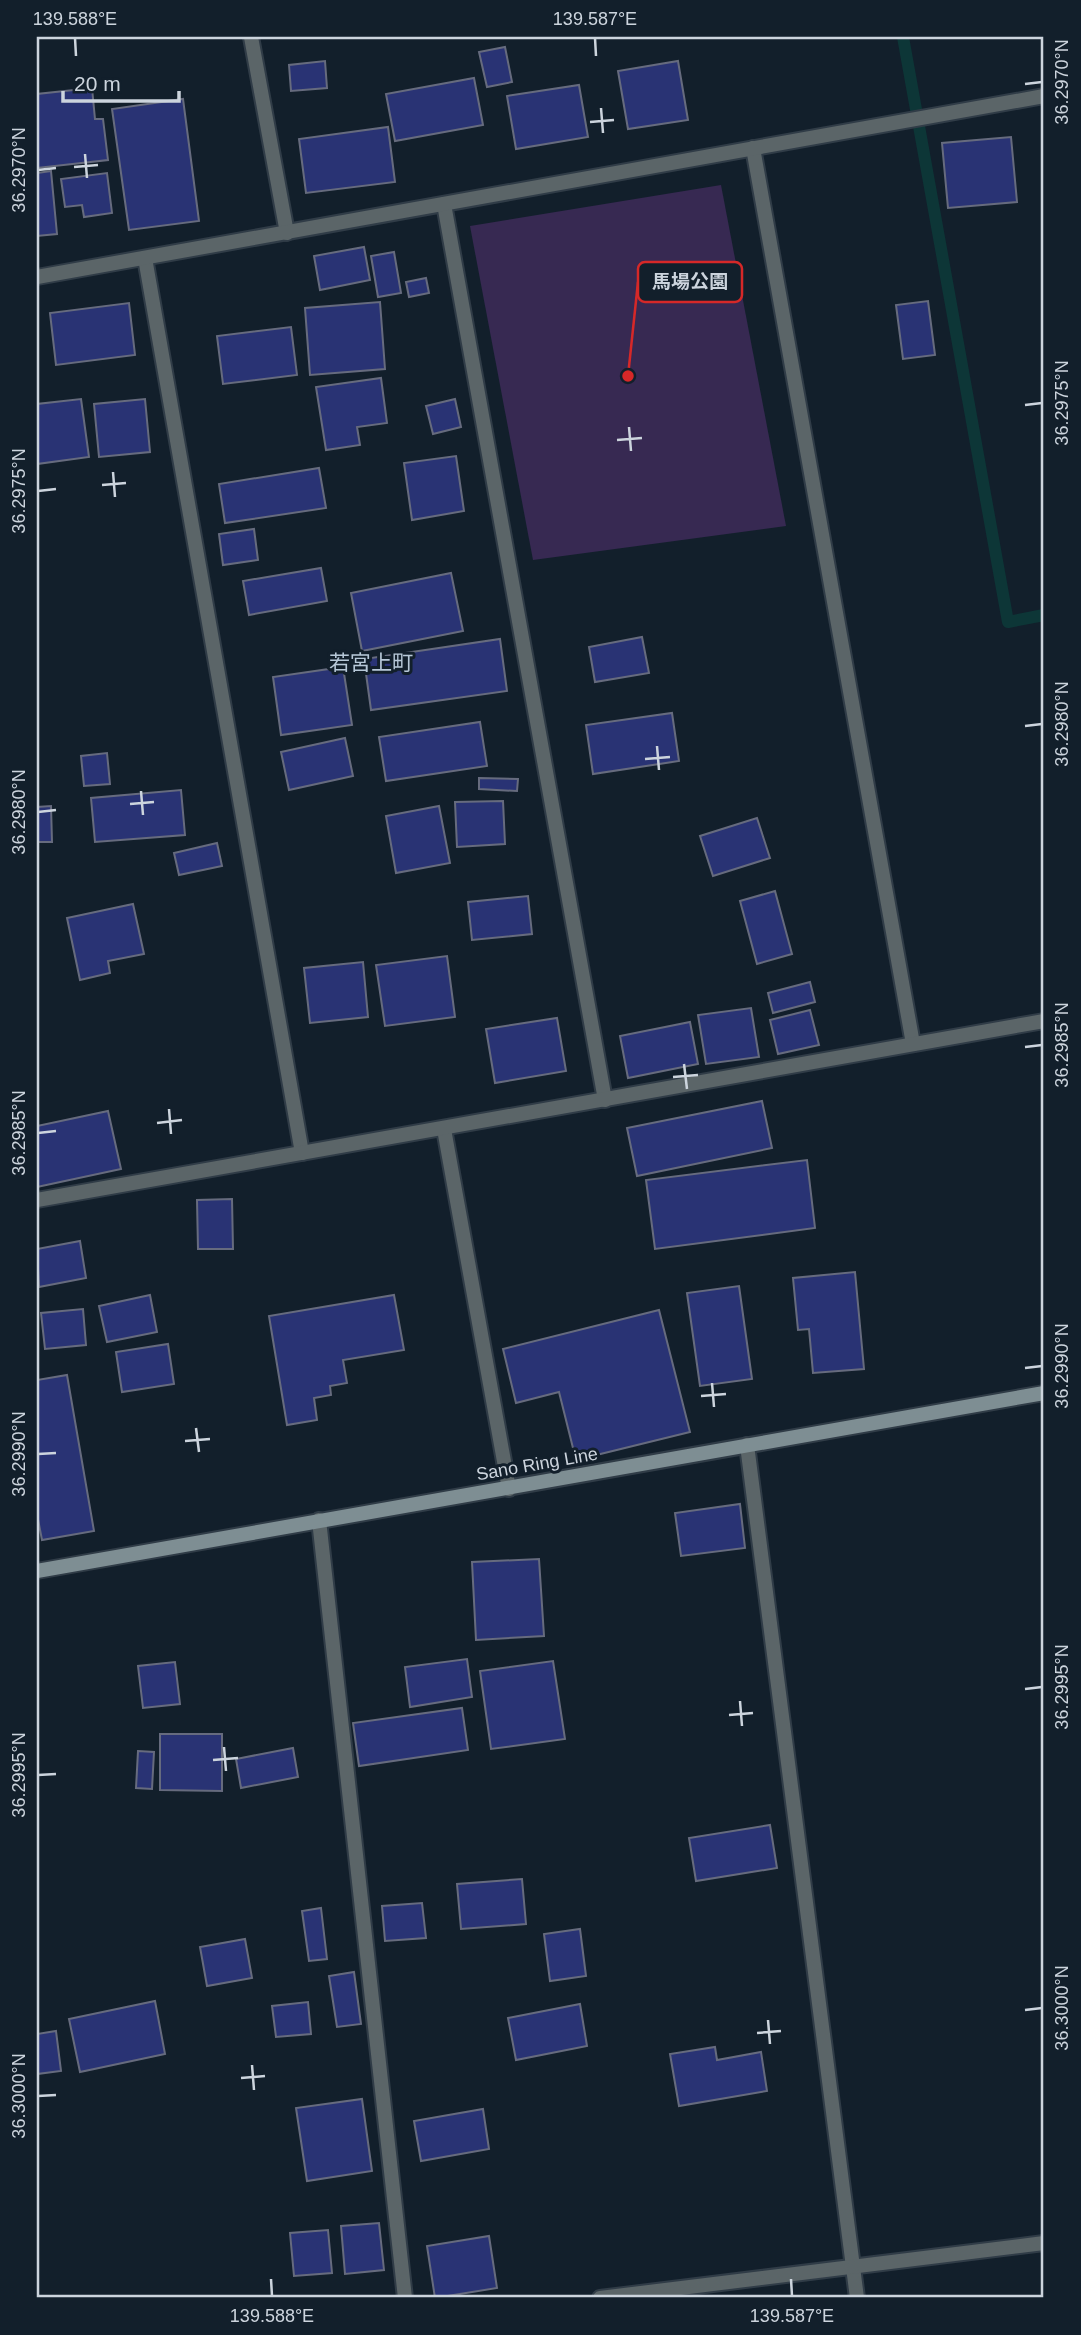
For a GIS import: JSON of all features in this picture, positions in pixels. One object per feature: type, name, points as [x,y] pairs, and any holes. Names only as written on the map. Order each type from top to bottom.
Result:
[{"type":"main road","name":"Sano Ring Line","points":[[37,1571],[1044,1393]]},
{"type":"street","points":[[251,37],[287,233]]},
{"type":"street","points":[[37,277],[1044,96]]},
{"type":"street","points":[[753,148],[913,1044]]},
{"type":"street","points":[[444,204],[605,1100]]},
{"type":"street","points":[[145,258],[302,1153]]},
{"type":"street","points":[[37,1200],[1044,1021]]},
{"type":"street","points":[[444,1129],[509,1489]]},
{"type":"street","points":[[747,1445],[857,2298]]},
{"type":"street","points":[[319,1520],[405,2298]]},
{"type":"street","points":[[600,2298],[1044,2243]]},
{"type":"shaded area","points":[[721,185],[786,526],[533,560],[470,226]]},
{"type":"building","points":[[505,47],[512,82],[487,87],[479,52]]},
{"type":"building","points":[[325,61],[327,88],[291,91],[289,65]]},
{"type":"building","points":[[678,61],[688,120],[628,129],[618,71]]},
{"type":"building","points":[[474,78],[483,125],[395,141],[386,94]]},
{"type":"building","points":[[579,85],[588,137],[516,149],[507,96]]},
{"type":"building","points":[[92,88],[95,119],[103,119],[108,160],[37,168],[37,94]]},
{"type":"building","points":[[183,99],[199,221],[129,230],[112,109]]},
{"type":"building","points":[[388,127],[395,182],[306,193],[299,139]]},
{"type":"building","points":[[1011,137],[1017,202],[948,208],[942,143]]},
{"type":"building","points":[[51,171],[57,234],[37,236],[37,173]]},
{"type":"building","points":[[107,173],[112,213],[84,217],[82,205],[65,207],[61,179]]},
{"type":"building","points":[[364,247],[370,280],[320,290],[314,256]]},
{"type":"building","points":[[394,252],[401,293],[378,297],[371,256]]},
{"type":"building","points":[[426,278],[429,293],[409,297],[406,282]]},
{"type":"building","points":[[928,301],[935,355],[903,359],[896,305]]},
{"type":"building","points":[[380,302],[385,369],[310,375],[305,308]]},
{"type":"building","points":[[129,303],[135,355],[56,365],[50,313]]},
{"type":"building","points":[[291,327],[297,375],[223,384],[217,336]]},
{"type":"building","points":[[381,378],[387,423],[357,427],[360,445],[326,450],[316,387]]},
{"type":"building","points":[[81,399],[89,457],[37,464],[37,404]]},
{"type":"building","points":[[145,399],[150,452],[99,457],[94,404]]},
{"type":"building","points":[[455,399],[461,427],[433,434],[426,406]]},
{"type":"building","points":[[456,456],[464,511],[412,520],[404,463]]},
{"type":"building","points":[[319,468],[326,508],[225,523],[219,484]]},
{"type":"building","points":[[254,529],[258,560],[223,565],[219,534]]},
{"type":"building","points":[[321,568],[327,601],[249,615],[243,581]]},
{"type":"building","points":[[451,573],[463,631],[362,651],[351,593]]},
{"type":"building","points":[[642,637],[649,673],[595,682],[589,647]]},
{"type":"building","points":[[500,639],[507,691],[371,710],[364,659]]},
{"type":"building","points":[[343,667],[352,725],[281,735],[273,677]]},
{"type":"building","points":[[672,713],[679,761],[593,774],[586,725]]},
{"type":"building","points":[[480,722],[487,766],[386,781],[379,737]]},
{"type":"building","points":[[345,738],[353,776],[289,790],[281,752]]},
{"type":"building","points":[[107,753],[110,784],[84,786],[81,756]]},
{"type":"building","points":[[479,778],[518,779],[517,791],[479,789]]},
{"type":"building","points":[[181,790],[185,835],[95,842],[91,798]]},
{"type":"building","points":[[503,801],[505,844],[457,847],[455,802]]},
{"type":"building","points":[[51,806],[52,842],[37,842],[37,807]]},
{"type":"building","points":[[439,806],[450,863],[396,873],[386,816]]},
{"type":"building","points":[[757,818],[770,858],[713,876],[700,836]]},
{"type":"building","points":[[217,843],[222,866],[179,875],[174,853]]},
{"type":"building","points":[[775,891],[792,954],[757,964],[740,901]]},
{"type":"building","points":[[528,896],[532,934],[472,940],[468,902]]},
{"type":"building","points":[[133,904],[144,954],[108,961],[110,973],[80,980],[67,918]]},
{"type":"building","points":[[447,956],[455,1017],[385,1026],[376,965]]},
{"type":"building","points":[[363,962],[368,1017],[310,1023],[304,968]]},
{"type":"building","points":[[810,982],[815,1002],[773,1013],[768,993]]},
{"type":"building","points":[[751,1008],[759,1057],[706,1064],[698,1015]]},
{"type":"building","points":[[810,1010],[819,1045],[778,1054],[770,1020]]},
{"type":"building","points":[[557,1018],[566,1071],[495,1083],[486,1029]]},
{"type":"building","points":[[690,1022],[698,1064],[628,1078],[620,1036]]},
{"type":"building","points":[[762,1101],[772,1148],[637,1176],[627,1128]]},
{"type":"building","points":[[108,1111],[121,1169],[37,1187],[37,1126]]},
{"type":"building","points":[[807,1160],[815,1228],[655,1249],[646,1180]]},
{"type":"building","points":[[232,1199],[233,1249],[198,1249],[197,1200]]},
{"type":"building","points":[[80,1241],[86,1278],[39,1287],[37,1249]]},
{"type":"building","points":[[855,1272],[864,1369],[813,1373],[809,1329],[798,1330],[793,1278]]},
{"type":"building","points":[[739,1286],[752,1379],[700,1386],[687,1293]]},
{"type":"building","points":[[150,1295],[157,1332],[107,1342],[99,1306]]},
{"type":"building","points":[[394,1295],[404,1350],[343,1360],[347,1383],[330,1386],[331,1395],[314,1398],[317,1420],[287,1425],[269,1316]]},
{"type":"building","points":[[83,1309],[86,1345],[45,1349],[41,1313]]},
{"type":"building","points":[[659,1310],[690,1432],[576,1460],[559,1392],[516,1403],[503,1349]]},
{"type":"building","points":[[168,1344],[174,1384],[122,1392],[116,1352]]},
{"type":"building","points":[[67,1375],[94,1531],[42,1540],[37,1514],[37,1380]]},
{"type":"building","points":[[740,1504],[745,1548],[681,1556],[675,1513]]},
{"type":"building","points":[[539,1559],[544,1636],[476,1640],[472,1562]]},
{"type":"building","points":[[467,1659],[472,1697],[410,1707],[405,1667]]},
{"type":"building","points":[[553,1661],[565,1739],[491,1749],[480,1671]]},
{"type":"building","points":[[175,1662],[180,1704],[143,1708],[138,1666]]},
{"type":"building","points":[[462,1708],[468,1750],[359,1766],[353,1723]]},
{"type":"building","points":[[160,1734],[222,1734],[222,1791],[160,1790]]},
{"type":"building","points":[[293,1748],[298,1777],[241,1788],[236,1759]]},
{"type":"building","points":[[138,1751],[154,1752],[152,1789],[136,1788]]},
{"type":"building","points":[[770,1825],[777,1868],[696,1881],[689,1838]]},
{"type":"building","points":[[522,1879],[526,1924],[461,1929],[457,1884]]},
{"type":"building","points":[[422,1903],[426,1938],[385,1941],[382,1906]]},
{"type":"building","points":[[321,1908],[327,1959],[309,1961],[302,1911]]},
{"type":"building","points":[[580,1929],[586,1976],[550,1981],[544,1934]]},
{"type":"building","points":[[245,1939],[252,1978],[207,1986],[200,1947]]},
{"type":"building","points":[[354,1972],[361,2024],[337,2027],[329,1976]]},
{"type":"building","points":[[155,2001],[165,2054],[80,2072],[69,2019]]},
{"type":"building","points":[[308,2002],[311,2034],[276,2037],[272,2006]]},
{"type":"building","points":[[580,2004],[587,2046],[516,2060],[508,2018]]},
{"type":"building","points":[[56,2031],[61,2071],[37,2074],[37,2034]]},
{"type":"building","points":[[715,2047],[717,2060],[761,2052],[767,2091],[679,2106],[670,2054]]},
{"type":"building","points":[[362,2099],[372,2171],[307,2181],[296,2108]]},
{"type":"building","points":[[483,2109],[489,2149],[421,2161],[414,2121]]},
{"type":"building","points":[[379,2223],[384,2270],[345,2274],[341,2226]]},
{"type":"building","points":[[328,2230],[332,2273],[294,2276],[290,2233]]},
{"type":"building","points":[[489,2236],[497,2288],[435,2298],[427,2246]]},
{"type":"waterway","points":[[903,37],[1008,622],[1044,615]]},
{"type":"place","name":"馬場公園","points":[[628,376]]},
{"type":"district","name":"若宮上町","points":[[371,662]]}]
